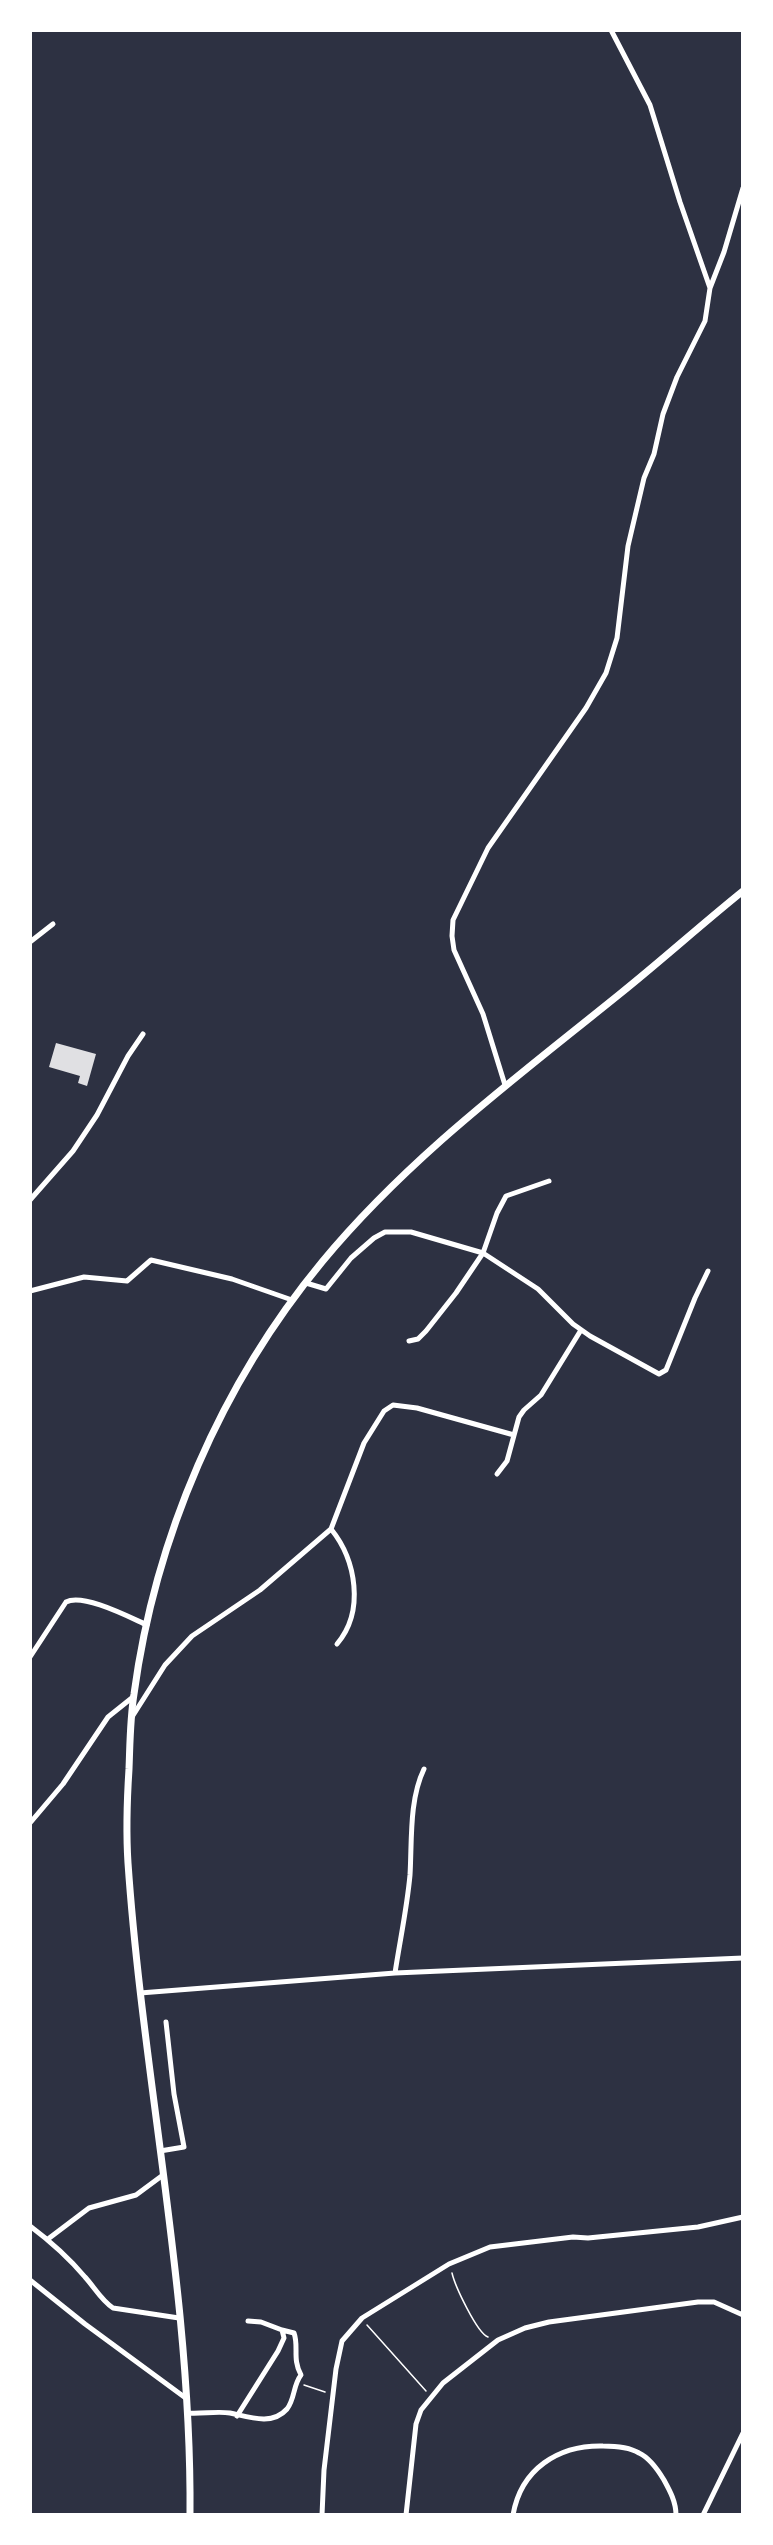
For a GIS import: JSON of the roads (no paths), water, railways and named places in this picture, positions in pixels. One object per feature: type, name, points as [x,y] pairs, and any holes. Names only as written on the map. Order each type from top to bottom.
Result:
[{"type":"main road","points":[[190,2515],[187,2398],[163,2175],[140,1992],[127,1856],[133,1698],[147,1625],[172,1532],[222,1413],[292,1300],[344,1237],[389,1189],[505,1084],[623,991],[743,891]]},
{"type":"street","points":[[611,30],[654,114],[668,167],[710,288]]},
{"type":"street","points":[[505,1084],[483,1014],[454,950],[453,920],[489,848],[586,708],[606,672],[616,638],[628,546],[644,478],[654,454],[663,414],[677,378],[705,321],[710,288],[724,252],[743,188]]},
{"type":"street","points":[[30,942],[53,924]]},
{"type":"street","points":[[30,1200],[73,1151],[97,1115],[128,1056],[143,1035]]},
{"type":"street","points":[[409,1341],[418,1339],[426,1331],[483,1253],[497,1213],[506,1196],[549,1181]]},
{"type":"street","points":[[306,1283],[323,1289],[329,1287],[361,1248],[385,1232],[411,1232],[483,1253],[538,1289],[581,1330],[659,1374],[664,1373],[708,1270]]},
{"type":"street","points":[[30,1291],[84,1277],[127,1281],[151,1260],[232,1279],[292,1300]]},
{"type":"street","points":[[497,1474],[507,1461],[524,1410],[544,1390],[581,1330]]},
{"type":"street","points":[[132,1719],[165,1665],[192,1636],[260,1590],[331,1528],[364,1443],[380,1416],[393,1406],[442,1413],[514,1435]]},
{"type":"street","points":[[331,1528],[348,1557],[355,1597],[351,1620],[345,1635],[338,1644]]},
{"type":"street","points":[[30,1656],[66,1602],[74,1599],[90,1602],[147,1625]]},
{"type":"street","points":[[30,1823],[70,1775],[108,1716],[133,1698]]},
{"type":"street","points":[[395,1973],[410,1878],[416,1795],[418,1781],[424,1769]]},
{"type":"street","points":[[140,1992],[395,1973],[743,1958]]},
{"type":"street","points":[[160,2151],[184,2147],[174,2094],[166,2022]]},
{"type":"street","points":[[48,2239],[89,2208],[136,2195],[163,2175]]},
{"type":"street","points":[[322,2515],[332,2395],[342,2342],[362,2318],[449,2264],[490,2247],[573,2237],[588,2238],[688,2228],[719,2224],[743,2217]]},
{"type":"street","points":[[30,2226],[48,2239],[113,2308],[179,2318]]},
{"type":"street","points":[[30,2280],[85,2324],[187,2398]]},
{"type":"street","points":[[406,2515],[416,2424],[421,2410],[432,2395],[458,2370],[498,2340],[525,2328],[549,2322],[698,2302],[714,2302],[743,2315]]},
{"type":"street","points":[[188,2413],[228,2413],[261,2420],[278,2417],[290,2405],[294,2386],[301,2375],[294,2355],[296,2338],[294,2333],[261,2322],[248,2321]]},
{"type":"street","points":[[237,2416],[278,2351],[284,2338],[282,2330]]},
{"type":"street","points":[[703,2515],[743,2433]]},
{"type":"street","points":[[513,2515],[525,2481],[548,2458],[572,2449],[601,2446],[620,2447],[639,2452],[651,2461],[672,2496],[676,2515]]}]
